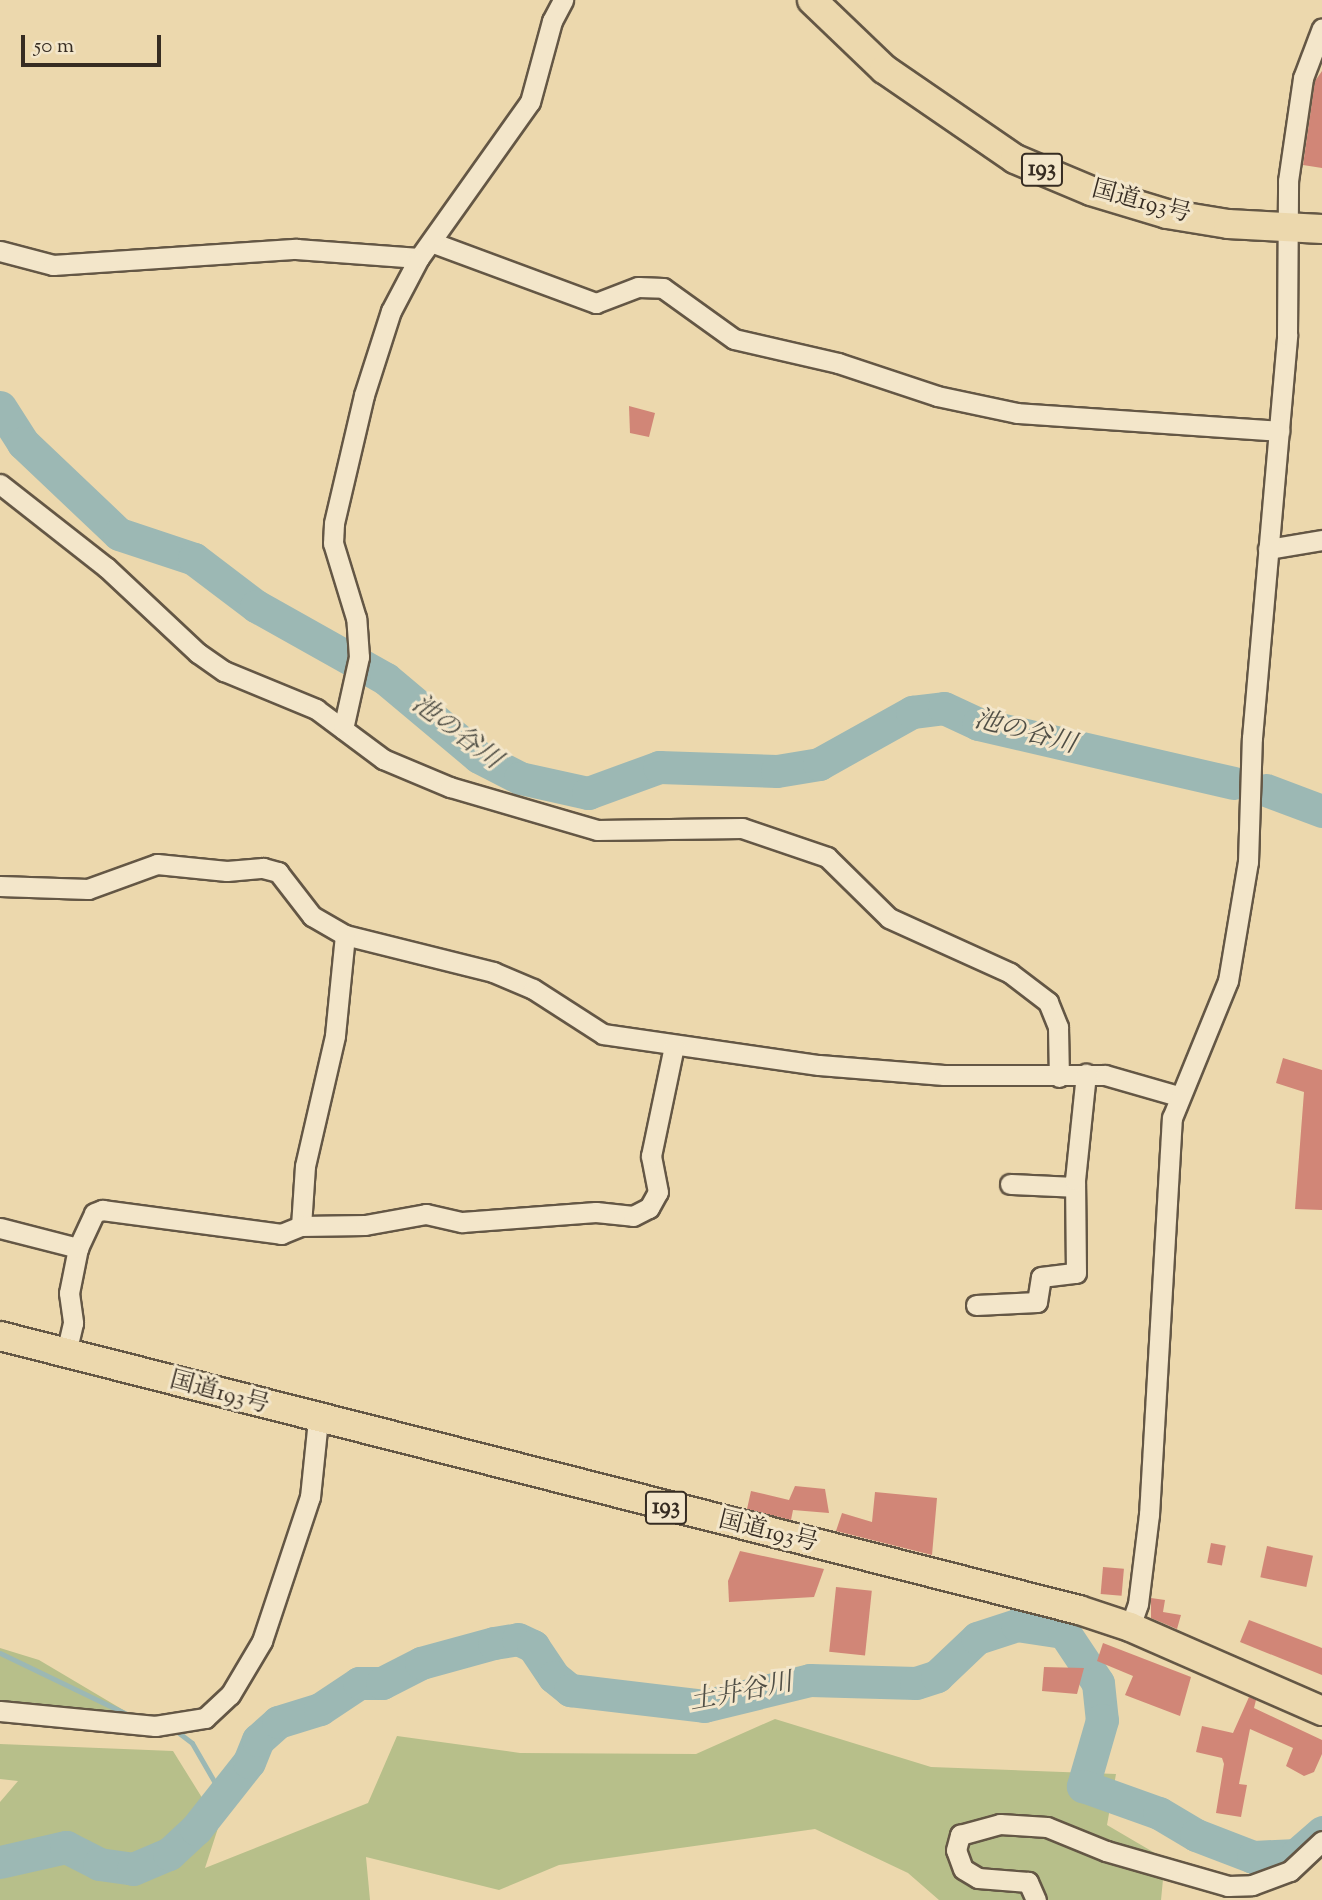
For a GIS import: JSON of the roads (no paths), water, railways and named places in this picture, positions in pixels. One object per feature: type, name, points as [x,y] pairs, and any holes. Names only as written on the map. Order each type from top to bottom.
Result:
[{"type":"highway","name":"国道193号","points":[[812,0],[884,69],[1015,159],[1091,191],[1167,214],[1322,229]]},
{"type":"highway","name":"国道193号","points":[[0,1336],[1130,1627],[1322,1711]]},
{"type":"street","points":[[343,729],[358,664],[356,618],[333,543],[334,523],[376,359],[391,311],[419,258],[530,102],[552,21],[563,0]]},
{"type":"street","points":[[1130,1627],[1138,1604],[1149,1515],[1178,1096],[1228,981],[1241,910],[1279,431],[1292,141],[1303,78],[1322,28]]},
{"type":"street","points":[[431,242],[596,303],[638,287],[663,288],[734,339],[838,363],[937,396],[1017,413],[1153,427],[1279,431]]},
{"type":"street","points":[[0,251],[52,265],[296,248],[419,258]]},
{"type":"street","points":[[0,484],[106,567],[198,653],[224,671],[316,709],[383,760],[450,787],[597,830],[742,828],[827,857],[889,918],[1010,973],[1048,1002],[1058,1027],[1059,1077]]},
{"type":"street","points":[[1268,549],[1322,540]]},
{"type":"street","points":[[0,886],[88,889],[157,864],[227,871],[262,869],[278,872],[312,916],[345,935],[493,972],[533,989],[603,1034],[674,1046],[933,1074],[1059,1077],[1086,1074],[1178,1096]]},
{"type":"street","points":[[301,1226],[305,1166],[335,1037],[345,935]]},
{"type":"street","points":[[66,1353],[74,1323],[69,1293],[78,1248],[94,1213],[102,1210],[281,1234],[301,1226],[365,1225],[426,1214],[462,1222],[596,1212],[633,1216],[649,1208],[658,1192],[651,1156],[674,1046]]},
{"type":"street","points":[[976,1305],[1037,1302],[1041,1277],[1076,1273],[1075,1187],[1086,1074]]},
{"type":"street","points":[[1010,1184],[1075,1187]]},
{"type":"street","points":[[0,1228],[78,1248]]},
{"type":"street","points":[[0,1711],[155,1726],[205,1718],[230,1695],[262,1641],[310,1497],[318,1420]]},
{"type":"street","points":[[1036,1900],[1028,1882],[978,1878],[963,1869],[956,1850],[960,1835],[1000,1824],[1048,1827],[1106,1851],[1228,1886],[1252,1885],[1290,1871],[1322,1841]]},
{"type":"waterway","name":"池の谷川","points":[[0,407],[23,443],[119,534],[194,559],[256,606],[386,679],[479,757],[520,778],[588,793],[659,767],[777,771],[819,764],[912,712],[944,708],[978,724],[1233,783]]},
{"type":"waterway","name":"池の谷川","points":[[1266,790],[1322,811]]},
{"type":"waterway","name":"土井谷川","points":[[0,1862],[66,1847],[99,1864],[133,1869],[169,1854],[196,1829],[249,1762],[258,1740],[278,1722],[320,1709],[359,1683],[382,1683],[421,1663],[494,1643],[518,1639],[533,1646],[554,1677],[570,1690],[704,1706],[810,1680],[916,1683],[937,1676],[977,1638],[1017,1625],[1064,1632],[1098,1683],[1102,1720],[1083,1786],[1159,1813],[1196,1835],[1253,1857],[1296,1855],[1322,1832]]},
{"type":"waterway","points":[[0,1653],[133,1717]]},
{"type":"waterway","points":[[175,1730],[192,1743],[222,1795]]}]
